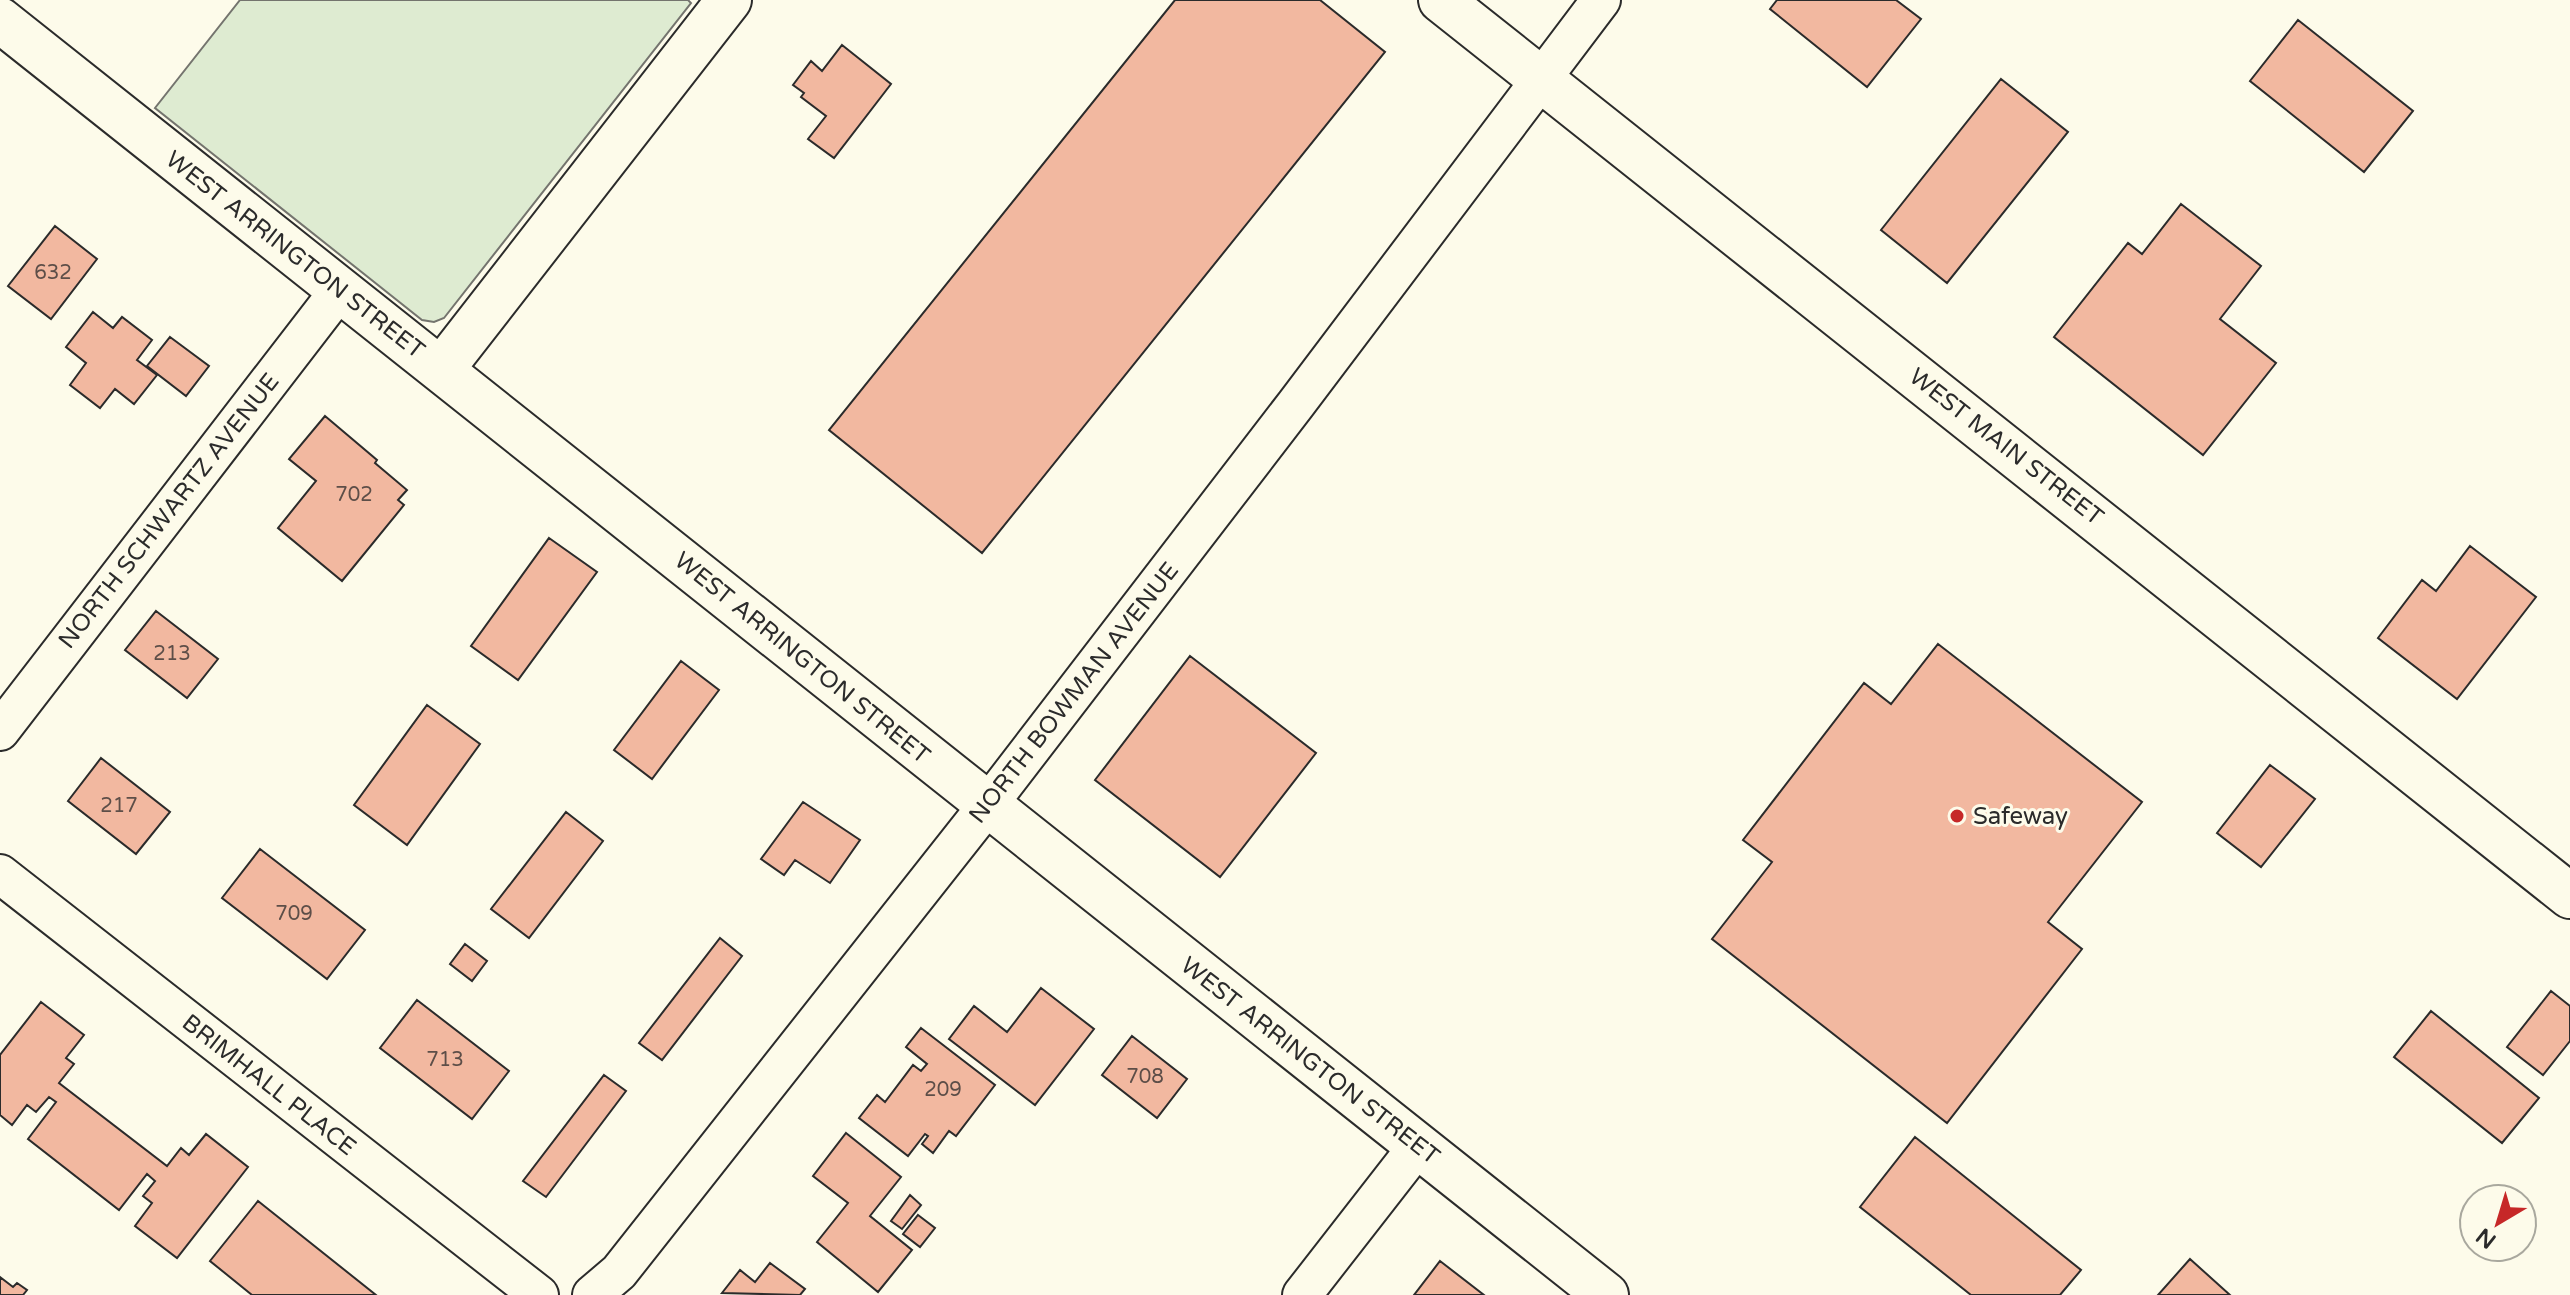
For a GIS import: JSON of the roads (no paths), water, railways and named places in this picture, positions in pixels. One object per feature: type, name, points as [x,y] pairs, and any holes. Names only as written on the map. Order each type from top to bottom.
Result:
[{"type":"street","points":[[441,370],[729,0]]},
{"type":"street","name":"WEST MAIN STREET","points":[[1441,0],[2570,896]]},
{"type":"street","name":"NORTH BOWMAN AVENUE","points":[[592,1295],[619,1272],[987,806],[1601,0]]},
{"type":"street","name":"WEST ARRINGTON STREET","points":[[0,20],[1606,1295]]},
{"type":"street","name":"NORTH SCHWARTZ AVENUE","points":[[0,731],[339,291]]},
{"type":"street","name":"BRIMHALL PLACE","points":[[0,874],[539,1295]]},
{"type":"street","points":[[1302,1295],[1418,1146]]},
{"type":"place","name":"Safeway","points":[[1957,816]]}]
